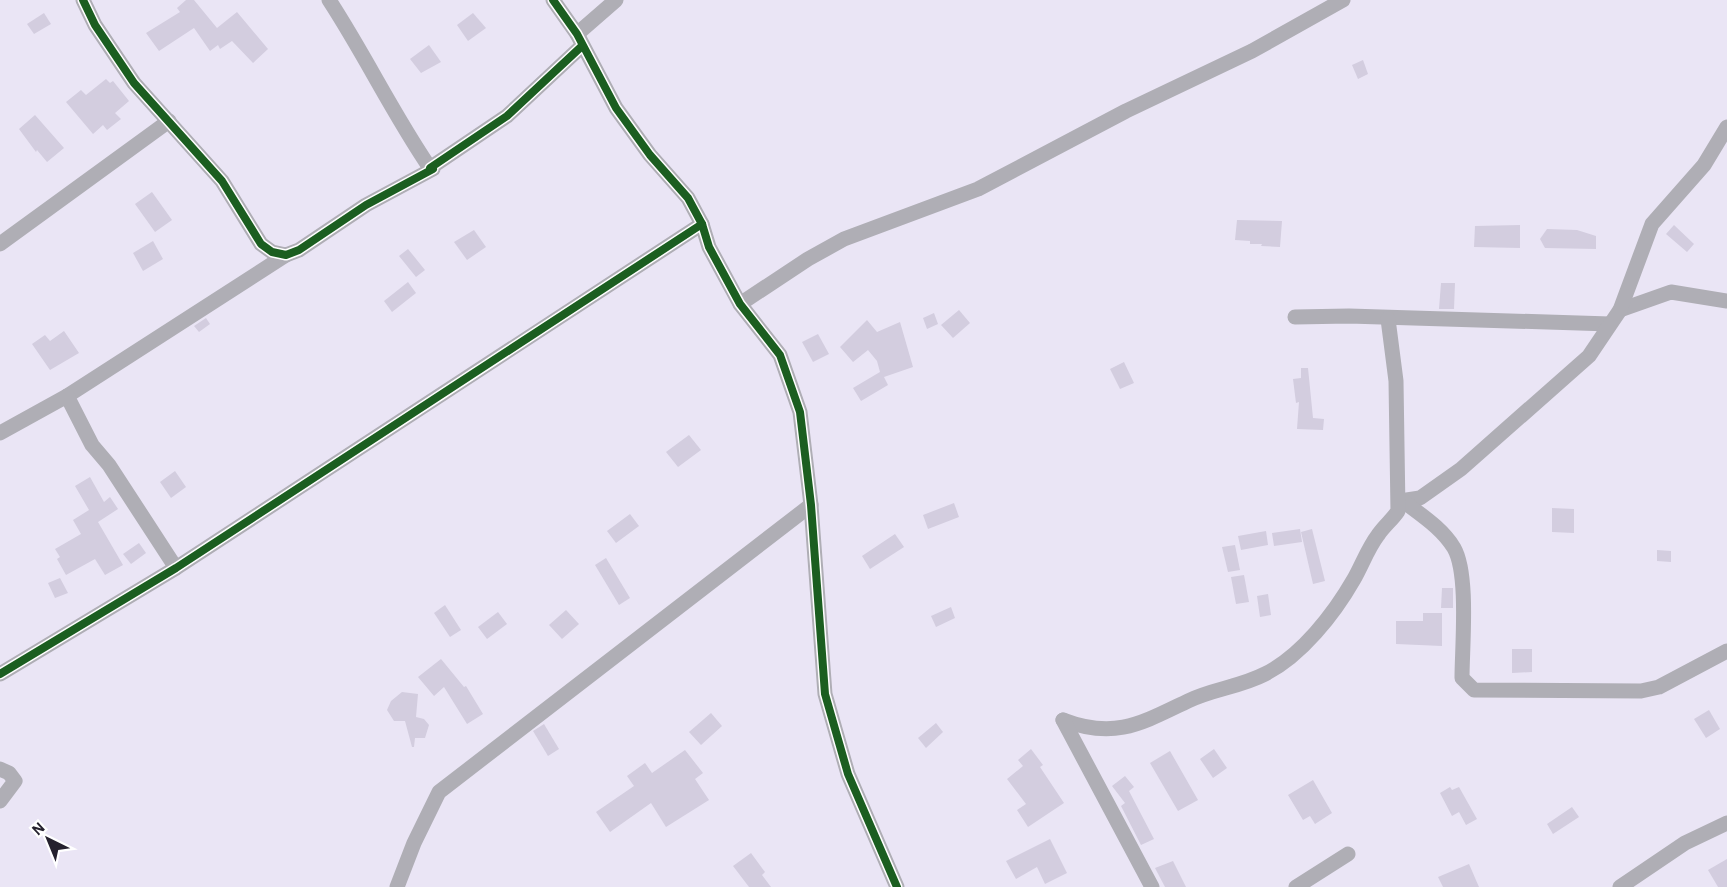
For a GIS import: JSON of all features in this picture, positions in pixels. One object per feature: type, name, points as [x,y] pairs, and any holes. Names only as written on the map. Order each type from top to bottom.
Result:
[{"type":"street","points":[[83,0],[95,25],[134,83],[222,181],[261,244],[272,252],[286,255]]},
{"type":"street","points":[[0,433],[67,396],[366,206],[433,169],[430,168],[401,125],[358,44],[329,0]]},
{"type":"street","points":[[553,0],[579,40],[616,108],[650,155],[688,198],[702,225],[709,247],[740,304],[780,355],[800,412],[811,505],[825,693],[848,774],[897,887]]},
{"type":"street","points":[[430,168],[507,116],[616,0]]},
{"type":"street","points":[[740,304],[808,259],[844,239],[978,189],[1126,111],[1252,51],[1343,0]]},
{"type":"street","points":[[0,244],[169,121]]},
{"type":"street","points":[[1401,501],[1420,498],[1461,469],[1589,356],[1620,310],[1652,224],[1704,165],[1727,127]]},
{"type":"street","points":[[0,674],[176,568],[702,225]]},
{"type":"street","points":[[1620,310],[1671,292],[1727,301]]},
{"type":"street","points":[[1295,317],[1349,316],[1388,319],[1610,324]]},
{"type":"street","points":[[1152,887],[1063,720],[1083,728],[1127,728],[1153,720],[1189,700],[1267,674],[1294,653],[1339,605],[1377,536],[1398,511],[1401,501],[1396,381],[1388,319]]},
{"type":"street","points":[[67,396],[92,445],[109,465],[176,568]]},
{"type":"street","points":[[1401,501],[1433,523],[1455,550],[1462,577],[1462,678],[1474,690],[1641,691],[1659,687],[1727,651]]},
{"type":"street","points":[[397,887],[414,843],[439,792],[811,505]]},
{"type":"street","points":[[0,769],[9,773],[15,781],[0,801]]},
{"type":"street","points":[[1620,887],[1685,843],[1727,823]]},
{"type":"street","points":[[1296,887],[1348,854]]},
{"type":"building","points":[[186,0],[194,0],[217,28],[237,12],[268,49],[253,63],[232,41],[220,49],[218,45],[210,51],[194,28],[159,51],[146,33],[180,12],[177,8]]},
{"type":"building","points":[[44,13],[51,24],[34,34],[27,24]]},
{"type":"building","points":[[473,13],[486,28],[468,41],[457,25]]},
{"type":"building","points":[[429,45],[441,62],[421,73],[410,59]]},
{"type":"building","points":[[1363,60],[1368,74],[1358,79],[1352,65]]},
{"type":"building","points":[[106,79],[110,83],[113,81],[129,101],[115,113],[121,119],[107,130],[103,125],[93,134],[66,102],[81,90],[86,95]]},
{"type":"building","points":[[35,115],[64,148],[47,162],[37,150],[36,152],[19,129]]},
{"type":"building","points":[[152,192],[172,220],[155,232],[135,204]]},
{"type":"building","points":[[1237,220],[1282,221],[1280,247],[1261,246],[1262,244],[1250,244],[1250,241],[1235,240]]},
{"type":"building","points":[[1520,225],[1520,248],[1474,247],[1475,226]]},
{"type":"building","points":[[1674,225],[1694,244],[1687,252],[1666,234]]},
{"type":"building","points":[[1547,229],[1577,230],[1596,236],[1596,249],[1545,248],[1540,239]]},
{"type":"building","points":[[474,230],[486,247],[467,260],[454,242]]},
{"type":"building","points":[[153,241],[163,259],[143,271],[133,253]]},
{"type":"building","points":[[408,249],[425,270],[416,277],[399,256]]},
{"type":"building","points":[[408,282],[416,293],[392,312],[384,301]]},
{"type":"building","points":[[1441,283],[1455,283],[1454,309],[1439,309]]},
{"type":"building","points":[[959,310],[970,323],[953,338],[941,325]]},
{"type":"building","points":[[934,313],[938,324],[927,329],[923,318]]},
{"type":"building","points":[[206,318],[210,324],[199,332],[194,326]]},
{"type":"building","points":[[867,320],[877,332],[900,322],[913,367],[884,377],[888,385],[861,401],[853,388],[880,372],[877,361],[868,350],[853,362],[840,347]]},
{"type":"building","points":[[64,331],[79,353],[50,370],[32,344],[45,335],[50,341]]},
{"type":"building","points":[[818,334],[829,354],[813,362],[802,342]]},
{"type":"building","points":[[1124,362],[1134,383],[1120,389],[1110,369]]},
{"type":"building","points":[[1301,368],[1308,368],[1313,418],[1324,419],[1323,430],[1297,429],[1299,402],[1296,403],[1293,379],[1301,378]]},
{"type":"building","points":[[689,435],[701,450],[678,467],[666,452]]},
{"type":"building","points":[[175,471],[186,487],[171,498],[160,482]]},
{"type":"building","points":[[90,477],[104,502],[110,497],[118,509],[98,522],[123,565],[105,575],[95,559],[66,575],[57,559],[60,557],[55,549],[81,534],[73,520],[89,510],[75,486]]},
{"type":"building","points":[[954,503],[959,517],[928,529],[923,515]]},
{"type":"building","points":[[1552,508],[1574,509],[1574,533],[1552,532]]},
{"type":"building","points":[[630,514],[639,526],[616,543],[607,531]]},
{"type":"building","points":[[1300,529],[1302,542],[1274,546],[1272,533]]},
{"type":"building","points":[[1312,529],[1325,581],[1313,584],[1301,532]]},
{"type":"building","points":[[1266,531],[1268,545],[1241,550],[1238,536]]},
{"type":"building","points":[[895,534],[904,547],[870,569],[862,556]]},
{"type":"building","points":[[139,543],[146,553],[131,564],[123,554]]},
{"type":"building","points":[[1235,545],[1240,570],[1228,572],[1222,547]]},
{"type":"building","points":[[1657,550],[1671,551],[1671,562],[1657,561]]},
{"type":"building","points":[[606,558],[630,598],[619,605],[595,565]]},
{"type":"building","points":[[1244,575],[1249,602],[1236,604],[1231,577]]},
{"type":"building","points":[[60,578],[68,593],[55,598],[48,583]]},
{"type":"building","points":[[1442,588],[1453,588],[1453,608],[1441,608]]},
{"type":"building","points":[[1268,594],[1271,615],[1260,617],[1257,596]]},
{"type":"building","points":[[445,605],[461,630],[450,637],[434,613]]},
{"type":"building","points":[[951,607],[955,618],[936,627],[931,616]]},
{"type":"building","points":[[566,610],[579,624],[562,639],[549,625]]},
{"type":"building","points":[[498,612],[507,624],[487,639],[478,627]]},
{"type":"building","points":[[1423,613],[1442,613],[1442,646],[1396,644],[1396,621],[1423,621]]},
{"type":"building","points":[[1512,649],[1532,649],[1532,672],[1512,673]]},
{"type":"building","points":[[441,659],[464,687],[466,686],[483,714],[467,724],[444,687],[434,696],[418,677]]},
{"type":"building","points":[[402,692],[418,694],[416,717],[424,719],[429,725],[425,738],[415,738],[414,747],[412,747],[405,721],[394,721],[387,710],[391,701]]},
{"type":"building","points":[[1709,710],[1720,729],[1706,738],[1694,719]]},
{"type":"building","points":[[711,713],[722,726],[701,745],[689,732]]},
{"type":"building","points":[[936,723],[943,732],[926,748],[918,738]]},
{"type":"building","points":[[544,724],[559,749],[548,756],[533,731]]},
{"type":"building","points":[[1031,749],[1043,765],[1040,767],[1064,803],[1028,827],[1017,810],[1026,804],[1007,779],[1023,766],[1018,760]]},
{"type":"building","points":[[1214,749],[1227,768],[1213,778],[1200,759]]},
{"type":"building","points":[[685,750],[703,773],[695,779],[709,800],[666,827],[651,803],[610,832],[596,812],[634,786],[627,776],[645,763],[652,773]]},
{"type":"building","points":[[1170,751],[1198,800],[1178,811],[1150,763]]},
{"type":"building","points":[[1125,776],[1134,787],[1129,791],[1154,839],[1141,845],[1121,806],[1125,803],[1112,786]]},
{"type":"building","points":[[1313,780],[1332,813],[1315,824],[1310,816],[1303,820],[1288,795]]},
{"type":"building","points":[[1450,787],[1452,790],[1459,787],[1477,819],[1466,825],[1459,812],[1452,816],[1440,793]]},
{"type":"building","points":[[1572,807],[1579,817],[1553,834],[1547,824]]},
{"type":"building","points":[[1050,839],[1067,873],[1045,884],[1037,867],[1016,879],[1006,861]]},
{"type":"building","points":[[751,853],[765,872],[762,875],[771,887],[749,887],[733,866]]},
{"type":"building","points":[[1727,859],[1727,887],[1718,887],[1708,870]]},
{"type":"building","points":[[1173,861],[1186,887],[1165,887],[1155,868]]},
{"type":"building","points":[[1469,864],[1479,887],[1443,887],[1438,877]]},
{"type":"cycle path","points":[[83,0],[95,25],[134,83],[222,181],[261,244],[272,252],[286,255],[299,250],[366,205],[433,169],[430,168],[507,116],[582,46]]},
{"type":"cycle path","points":[[553,0],[577,34],[616,108],[650,155],[688,198],[702,224],[709,247],[740,304],[780,355],[800,412],[811,505],[825,694],[848,774],[897,887]]},
{"type":"cycle path","points":[[0,674],[176,568],[702,224]]}]
